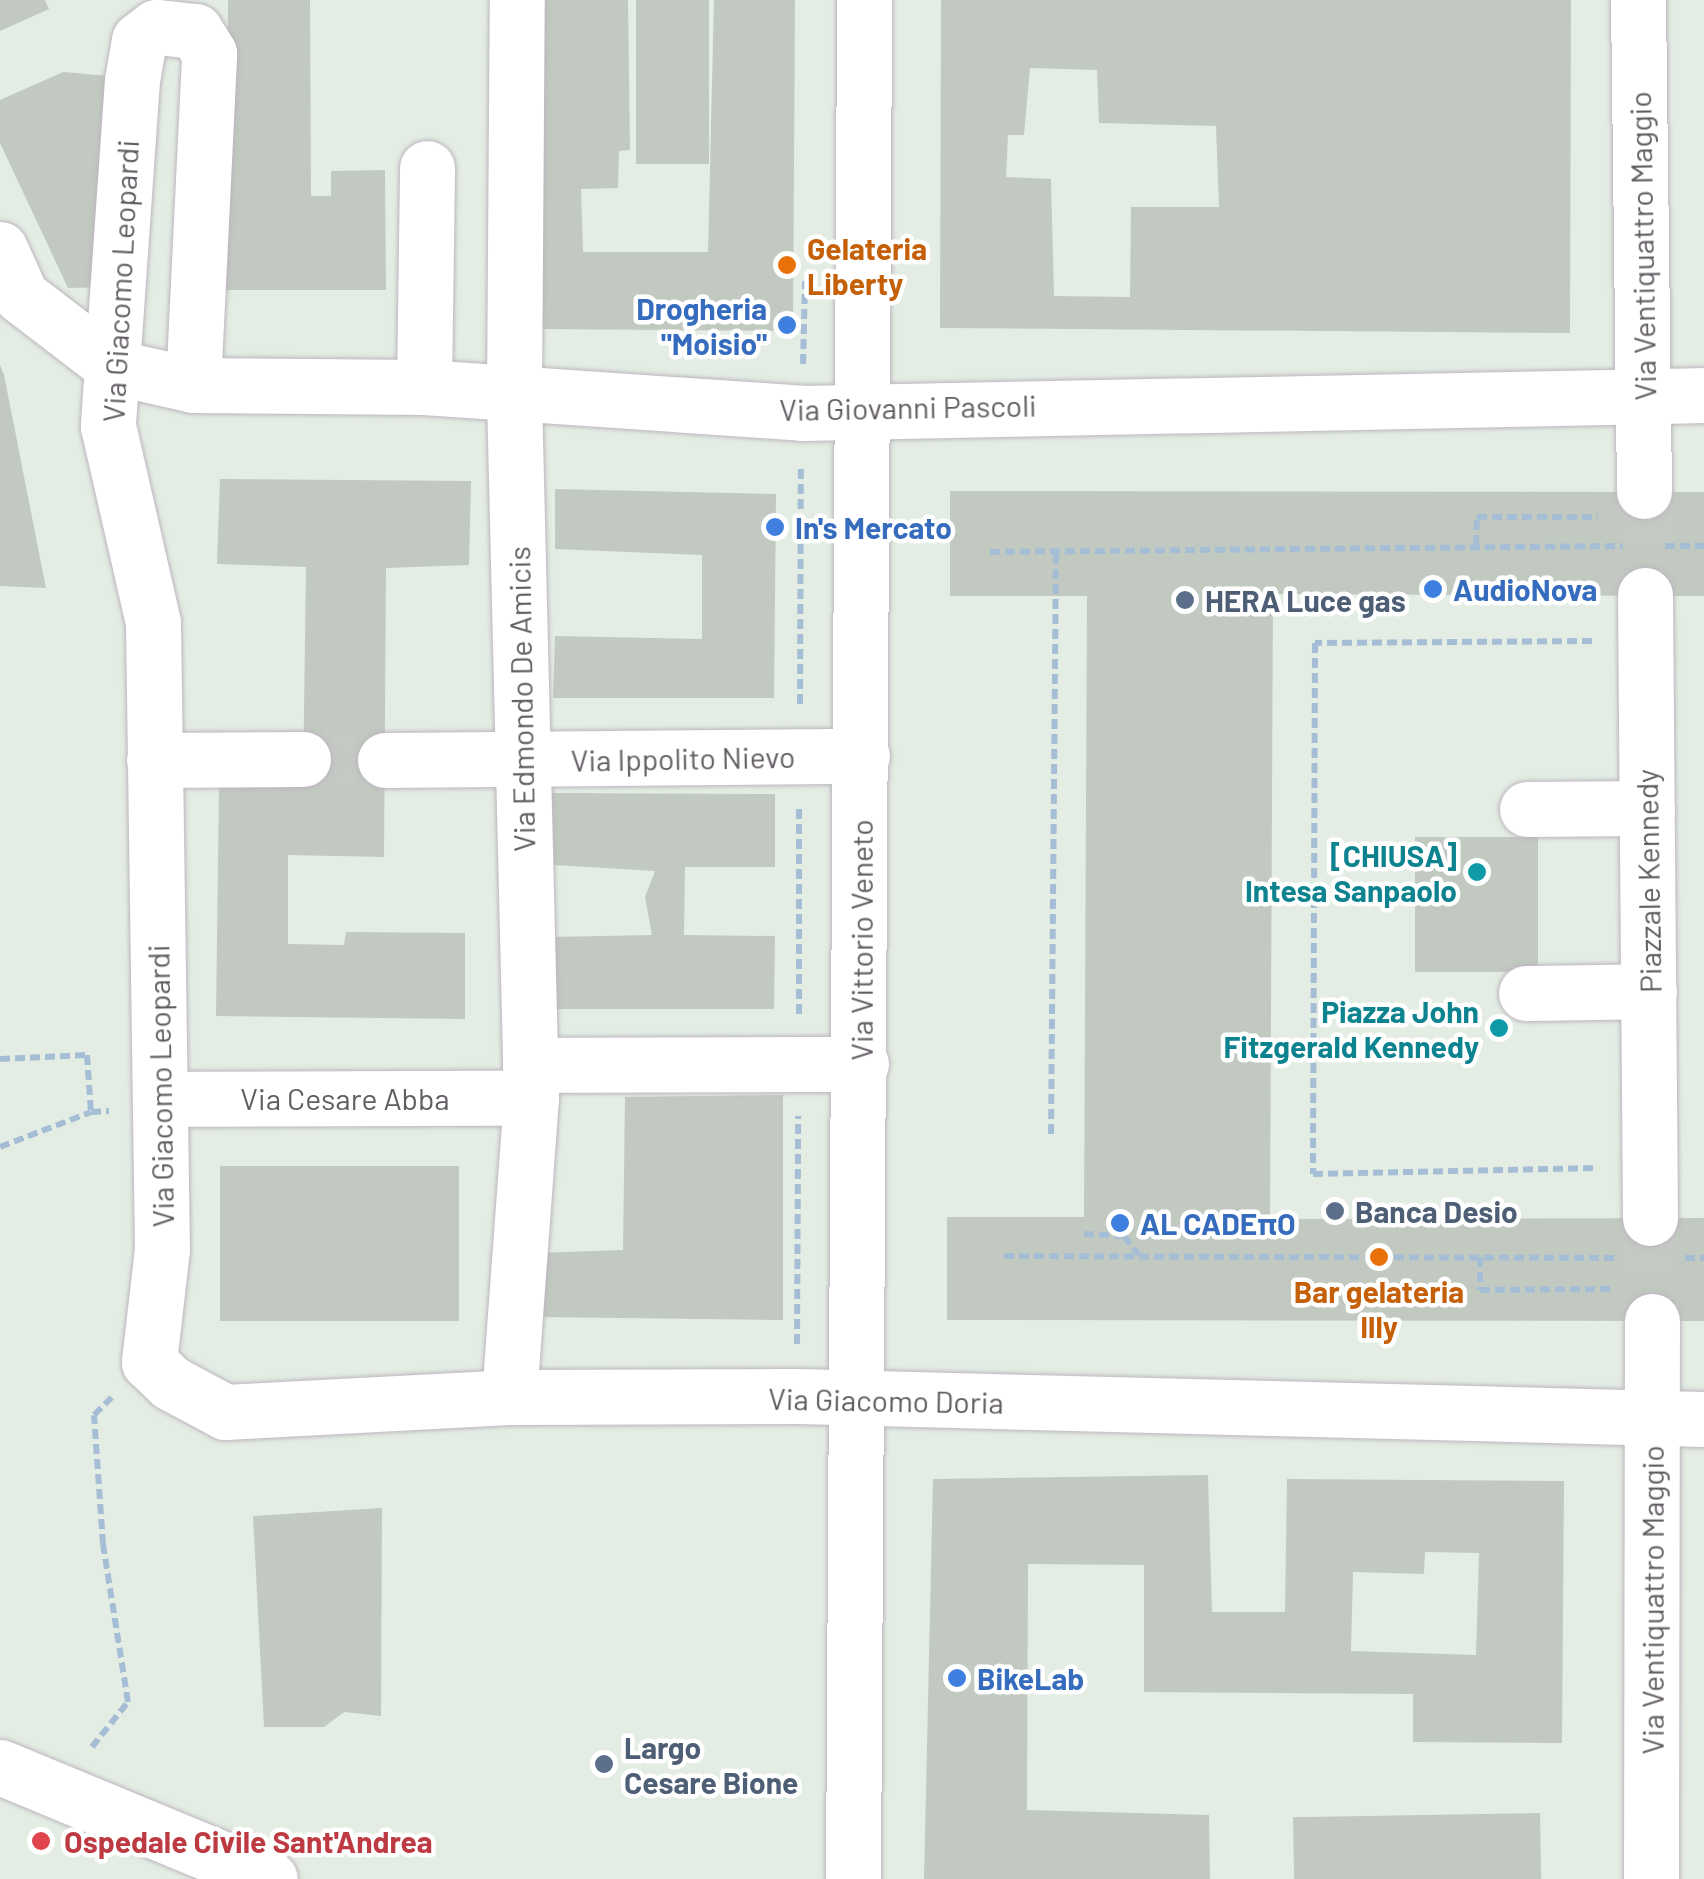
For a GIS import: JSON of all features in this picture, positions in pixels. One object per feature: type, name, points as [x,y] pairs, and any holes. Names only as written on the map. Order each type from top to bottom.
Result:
[{"type":"street","name":"Via Edmondo De Amicis","points":[[509,1397],[530,1081],[514,395],[516,0]]},
{"type":"street","name":"Via Vittorio Veneto","points":[[853,1879],[861,1064],[864,0]]},
{"type":"street","name":"Via Ventiquattro Maggio","points":[[1638,0],[1644,492]]},
{"type":"street","name":"Via Giacomo Leopardi","points":[[148,1362],[160,1298],[152,623],[108,426],[139,40],[156,28],[184,28],[202,35],[209,52],[194,385]]},
{"type":"street","points":[[424,387],[427,168]]},
{"type":"street","points":[[0,249],[22,296],[114,367]]},
{"type":"street","name":"Via Giovanni Pascoli","points":[[114,367],[194,385],[424,387],[802,413],[1704,394]]},
{"type":"street","name":"Piazzale Kennedy","points":[[1641,582],[1647,808],[1649,1225]]},
{"type":"street","name":"Via Ippolito Nievo","points":[[385,760],[862,756]]},
{"type":"street","points":[[154,760],[303,759]]},
{"type":"street","points":[[1527,809],[1647,808]]},
{"type":"street","points":[[1526,993],[1648,991]]},
{"type":"street","name":"Via Cesare Abba","points":[[160,1104],[798,1064],[861,1064]]},
{"type":"street","name":"Via Ventiquattro Maggio","points":[[1652,1321],[1678,1419],[1652,1879]]},
{"type":"street","name":"Via Giacomo Doria","points":[[148,1362],[171,1383],[225,1412],[509,1397],[797,1396],[1678,1419]]},
{"type":"street","points":[[0,1767],[270,1879]]},
{"type":"path","points":[[797,1396],[805,275]]},
{"type":"path","points":[[1476,545],[1477,517],[1527,517]]},
{"type":"path","points":[[990,552],[1476,545],[1641,582]]},
{"type":"path","points":[[1704,546],[1641,582],[1315,643],[1313,1174],[1649,1225],[1704,1258]]},
{"type":"path","points":[[1051,1134],[1056,554]]},
{"type":"path","points":[[0,1058],[88,1055],[91,1112]]},
{"type":"path","points":[[0,1147],[91,1112],[160,1104]]},
{"type":"path","points":[[1004,1256],[1480,1257],[1649,1225]]},
{"type":"path","points":[[1084,1234],[1124,1236],[1140,1256]]},
{"type":"path","points":[[1480,1257],[1480,1290],[1531,1290]]},
{"type":"path","points":[[56,1790],[128,1702],[102,1544],[94,1414],[148,1362]]},
{"type":"building","points":[[0,0],[45,0],[49,9],[0,31]]},
{"type":"building","points":[[228,0],[310,0],[311,196],[331,196],[331,171],[385,170],[386,290],[225,290]]},
{"type":"building","points":[[533,0],[628,0],[630,150],[619,151],[618,188],[581,189],[583,252],[708,252],[714,0],[795,0],[793,331],[537,329]]},
{"type":"building","points":[[636,0],[709,0],[709,164],[636,164]]},
{"type":"building","points":[[941,0],[1571,0],[1570,333],[940,328]],"holes":[[[1030,68],[1097,70],[1099,123],[1216,126],[1219,207],[1131,207],[1130,297],[1054,296],[1051,179],[1006,177],[1008,135],[1024,135]]]},
{"type":"building","points":[[63,72],[109,76],[108,287],[68,288],[0,143],[0,100]]},
{"type":"building","points":[[0,365],[4,375],[46,588],[0,586]]},
{"type":"building","points":[[220,479],[471,481],[469,565],[386,568],[384,857],[288,855],[288,944],[344,945],[346,932],[465,933],[465,1019],[216,1016],[219,787],[303,784],[306,567],[217,564]]},
{"type":"building","points":[[555,489],[776,494],[774,698],[553,698],[555,636],[702,639],[702,555],[555,549]]},
{"type":"building","points":[[950,491],[1704,492],[1704,596],[1273,594],[1270,1219],[1704,1218],[1704,1321],[947,1320],[947,1217],[1084,1217],[1087,596],[950,596]]},
{"type":"building","points":[[552,793],[775,794],[775,867],[685,867],[684,935],[775,936],[774,1009],[552,1009],[552,937],[652,935],[645,897],[655,871],[554,865]]},
{"type":"building","name":"[CHIUSA] Intesa Sanpaolo","points":[[1415,837],[1538,837],[1538,972],[1415,972]]},
{"type":"building","points":[[783,1095],[783,1320],[539,1317],[538,1253],[623,1250],[625,1097]]},
{"type":"building","points":[[220,1166],[459,1166],[459,1321],[220,1321]]},
{"type":"building","points":[[1208,1475],[1212,1612],[1285,1612],[1287,1479],[1564,1481],[1562,1743],[1413,1742],[1413,1694],[1144,1692],[1144,1565],[1028,1564],[1027,1810],[1209,1815],[1210,1879],[924,1879],[933,1479]],"holes":[[[1425,1552],[1479,1553],[1476,1655],[1351,1651],[1353,1572],[1424,1574]]]},
{"type":"building","points":[[382,1508],[381,1716],[344,1712],[324,1727],[264,1727],[253,1516]]},
{"type":"building","points":[[1540,1813],[1541,1879],[1294,1879],[1293,1817]]},
{"type":"tunnel","points":[[1644,491],[1645,595]]},
{"type":"tunnel","points":[[303,759],[385,760]]},
{"type":"tunnel","points":[[1650,1218],[1652,1321]]},
{"type":"place","name":"Gelateria Liberty","points":[[787,265]]},
{"type":"place","name":"Drogheria \"Moisio\"","points":[[787,325]]},
{"type":"place","name":"In's Mercato","points":[[775,527]]},
{"type":"place","name":"AudioNova","points":[[1433,589]]},
{"type":"place","name":"HERA Luce gas","points":[[1185,600]]},
{"type":"place","name":"[CHIUSA] Intesa Sanpaolo","points":[[1477,872]]},
{"type":"place","name":"Piazza John Fitzgerald Kennedy","points":[[1499,1028]]},
{"type":"place","name":"Banca Desio","points":[[1335,1211]]},
{"type":"place","name":"AL CADEπO","points":[[1120,1223]]},
{"type":"place","name":"Bar gelateria Illy","points":[[1379,1257]]},
{"type":"place","name":"BikeLab","points":[[957,1678]]},
{"type":"place","name":"Largo Cesare Bione","points":[[604,1764]]},
{"type":"place","name":"Ospedale Civile Sant'Andrea","points":[[41,1841]]}]
